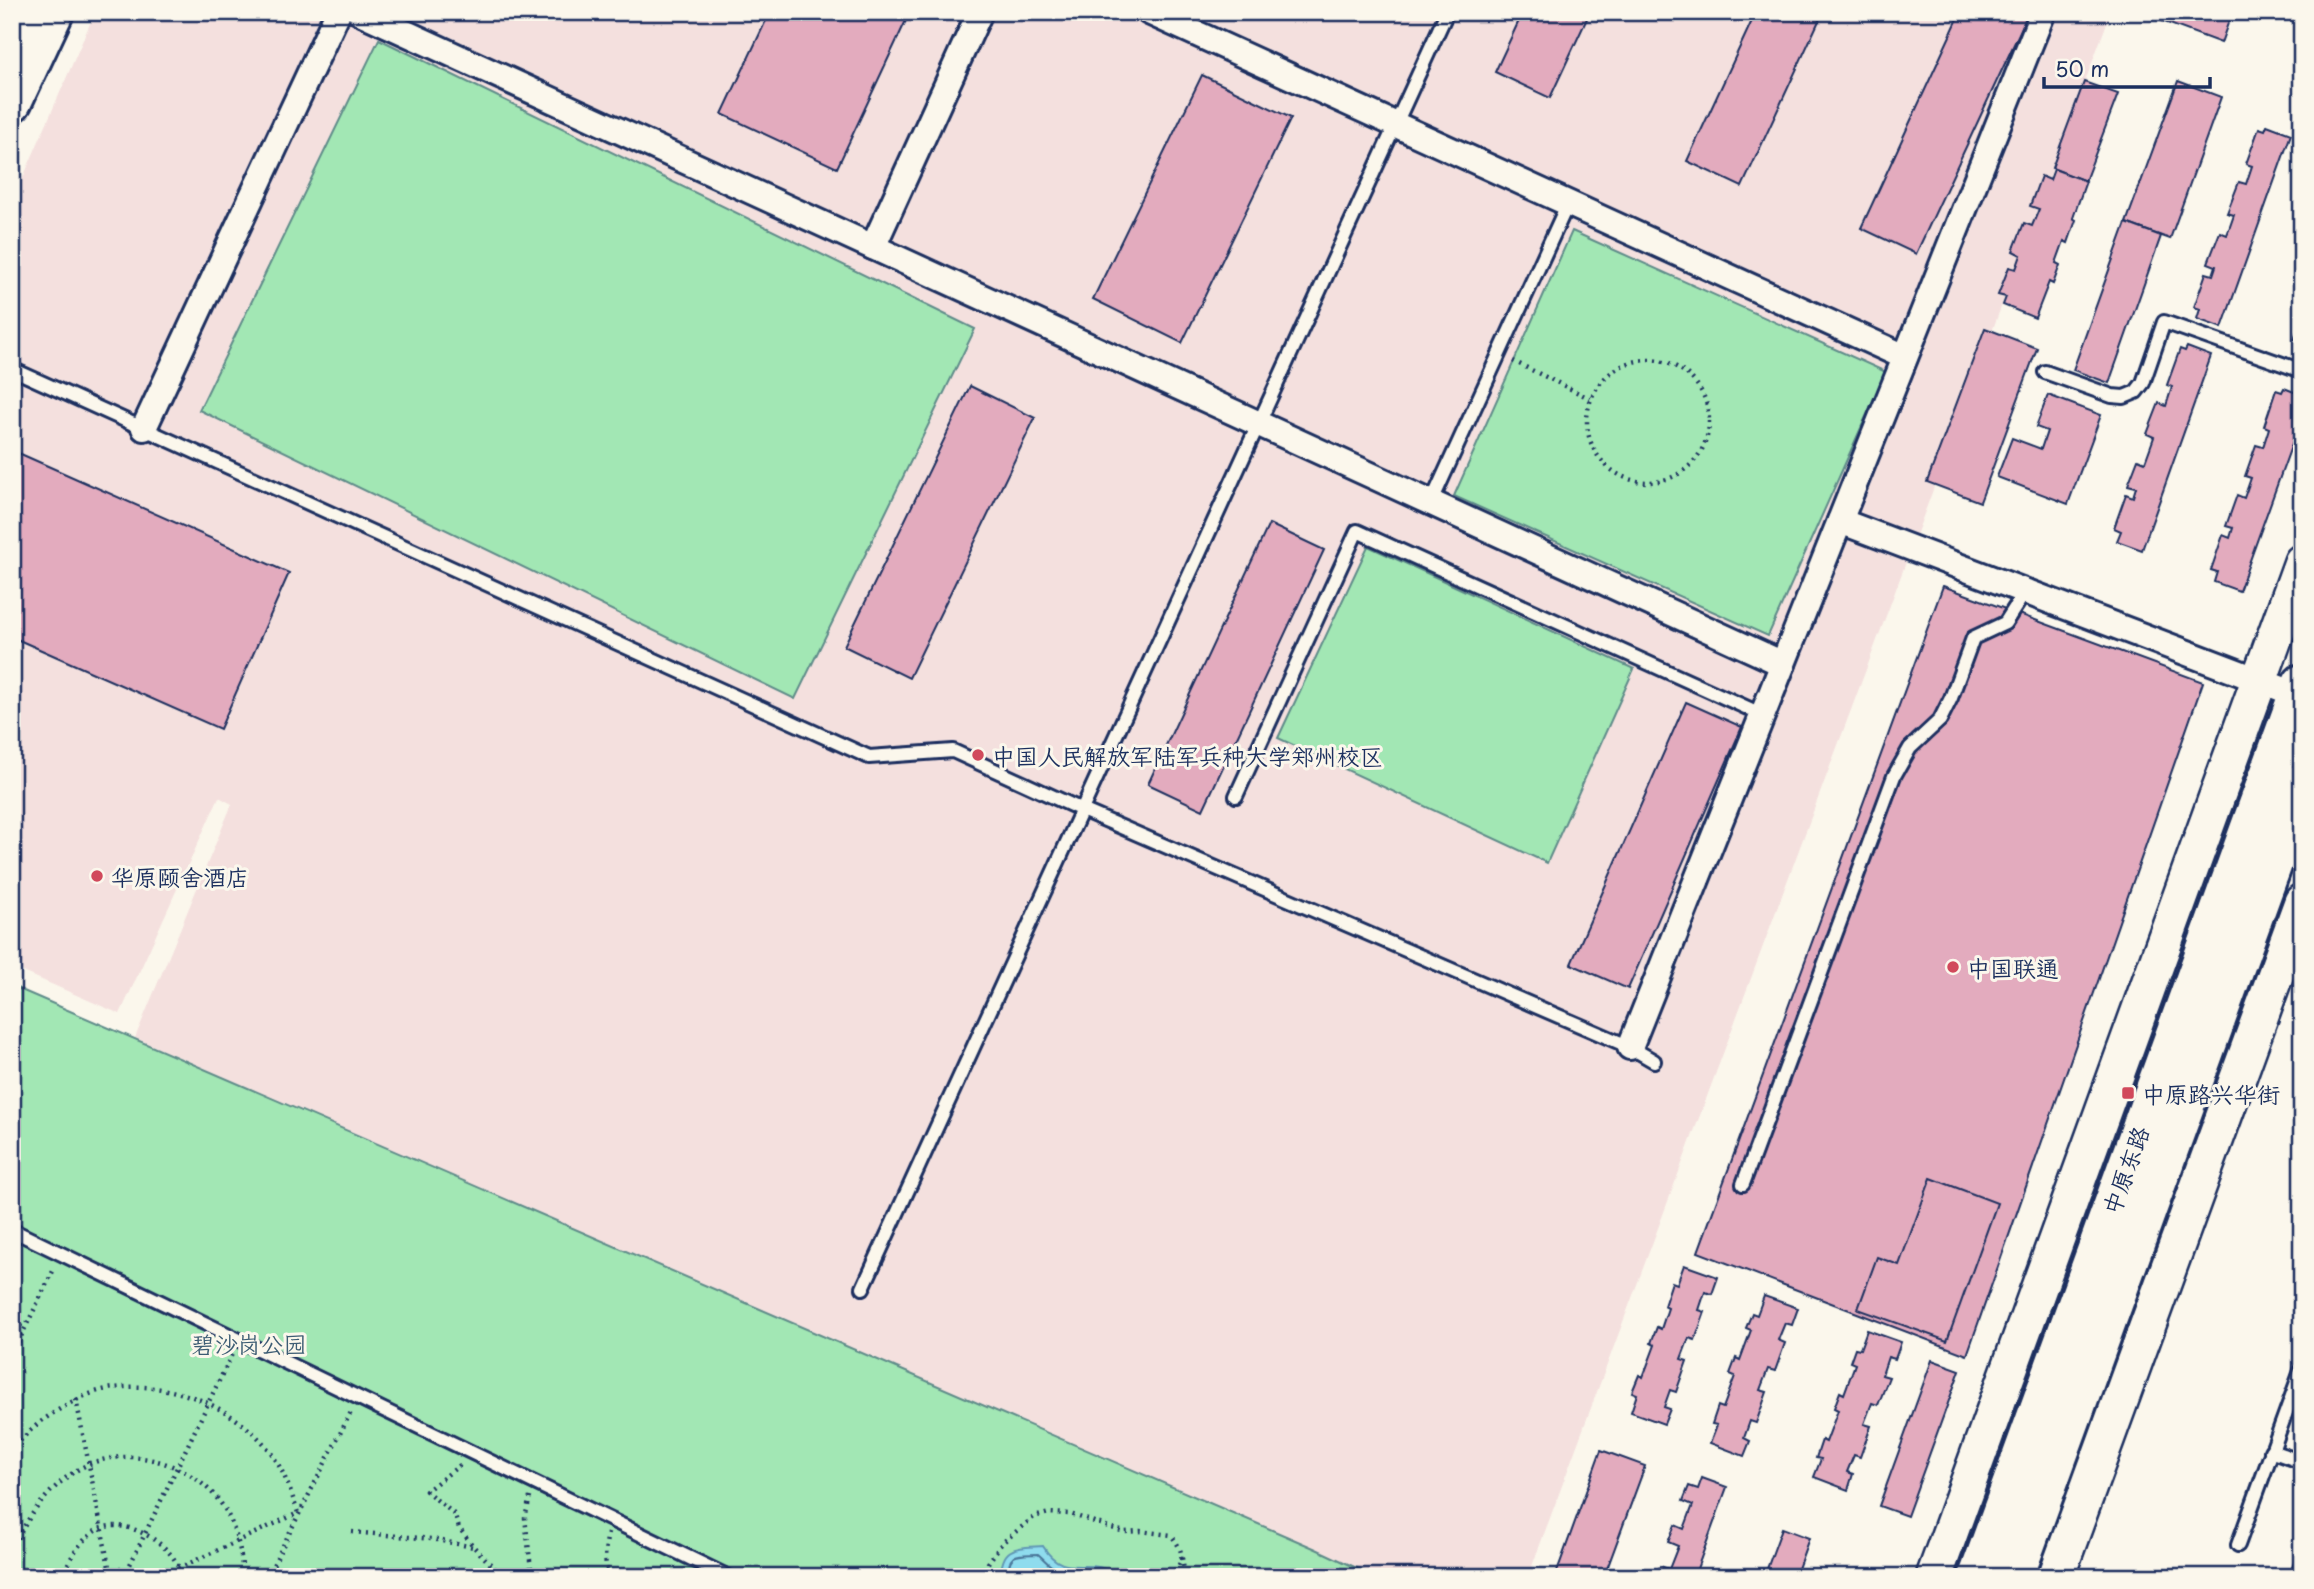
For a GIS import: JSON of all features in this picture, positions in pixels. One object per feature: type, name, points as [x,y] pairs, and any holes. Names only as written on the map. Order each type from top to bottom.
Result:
[{"type":"main road","points":[[12,26],[19,12]]},
{"type":"main road","points":[[12,102],[54,12]]},
{"type":"main road","name":"中原东路","points":[[1978,1577],[2300,690]]},
{"type":"main road","name":"中原东路","points":[[2014,1577],[2302,783]]},
{"type":"street","points":[[144,428],[338,12]]},
{"type":"street","points":[[360,12],[1783,664]]},
{"type":"street","points":[[873,247],[980,12]]},
{"type":"street","points":[[1149,12],[1905,357]]},
{"type":"street","points":[[1630,1047],[2043,12]]},
{"type":"street","points":[[1840,521],[2260,680],[2300,690]]},
{"type":"street","points":[[1934,1577],[2302,562]]},
{"type":"street","points":[[2056,1577],[2302,902]]},
{"type":"lane","points":[[863,1288],[1447,12]]},
{"type":"lane","points":[[1431,503],[1568,203]]},
{"type":"lane","points":[[2045,372],[2112,396],[2124,397],[2136,392],[2143,383],[2164,322],[2302,371]]},
{"type":"lane","points":[[12,369],[869,757],[953,751],[1082,810],[1630,1047],[1654,1061]]},
{"type":"lane","points":[[1236,796],[1357,531],[1763,715]]},
{"type":"lane","points":[[1743,1184],[1894,776],[1910,748],[1940,720],[1973,639],[2005,623],[2025,592]]},
{"type":"lane","points":[[12,1230],[729,1577]]},
{"type":"lane","points":[[2238,1545],[2302,1368]]},
{"type":"lane","points":[[2271,1451],[2302,1462]]},
{"type":"lane","points":[[2297,1577],[2302,1564]]},
{"type":"path","points":[[1499,354],[1591,399]]},
{"type":"path","points":[[1653,360],[1673,365],[1690,376],[1702,393],[1708,412],[1708,433],[1700,452],[1687,468],[1670,478],[1649,482],[1629,480],[1611,470],[1597,456],[1589,438],[1586,418],[1591,399],[1600,382],[1615,369],[1634,361],[1653,360]]},
{"type":"path","points":[[12,1354],[61,1254]]},
{"type":"path","points":[[12,1306],[23,1333]]},
{"type":"path","points":[[124,1577],[238,1340]]},
{"type":"path","points":[[12,1452],[44,1419],[76,1399],[113,1388],[173,1392],[208,1402],[237,1419],[266,1446],[287,1479],[298,1513]]},
{"type":"path","points":[[267,1577],[358,1398]]},
{"type":"path","points":[[76,1399],[111,1577]]},
{"type":"path","points":[[475,1454],[426,1492],[454,1514],[459,1528],[503,1577]]},
{"type":"path","points":[[12,1550],[34,1513],[54,1488],[79,1469],[103,1460],[126,1457],[177,1466],[214,1496],[229,1515],[238,1539],[241,1577]]},
{"type":"path","points":[[532,1577],[525,1518],[534,1483]]},
{"type":"path","points":[[155,1577],[298,1513]]},
{"type":"path","points":[[986,1577],[988,1563],[1002,1543],[1034,1517],[1049,1513],[1070,1514],[1124,1532],[1171,1535],[1182,1551],[1184,1570],[1192,1577]]},
{"type":"path","points":[[610,1577],[606,1569],[606,1545],[611,1520]]},
{"type":"path","points":[[62,1577],[67,1563],[87,1537],[101,1528],[116,1527],[145,1533],[171,1554],[180,1567],[181,1577]]},
{"type":"path","points":[[352,1532],[432,1539],[474,1547]]},
{"type":"path","points":[[1167,1577],[1177,1569],[1182,1558]]},
{"type":"path","points":[[1122,1577],[1120,1572],[1137,1569],[1157,1577]]},
{"type":"shaded area","name":"中国人民解放军陆军兵种大学郑州校区","points":[[95,12],[2111,12],[1528,1577],[1367,1577],[135,1038],[232,804],[219,797],[120,1014],[12,967],[12,203]]},
{"type":"green space","points":[[379,39],[975,329],[795,699],[199,410]]},
{"type":"green space","points":[[1572,231],[1886,372],[1768,636],[1454,496]]},
{"type":"green space","points":[[1368,546],[1634,669],[1547,863],[1278,738]]},
{"type":"green space","name":"碧沙岗公园","points":[[12,986],[1316,1549],[1376,1577],[12,1577]]},
{"type":"water","points":[[1043,1546],[1051,1557],[1060,1563],[1098,1567],[1118,1577],[1001,1577],[1004,1559],[1012,1550]]},
{"type":"building","points":[[770,12],[910,12],[837,168],[722,114]]},
{"type":"building","points":[[1523,12],[1590,12],[1550,98],[1495,72]]},
{"type":"building","points":[[1756,12],[1823,12],[1742,187],[1687,161]]},
{"type":"building","points":[[1961,12],[2029,12],[1916,254],[1861,228]]},
{"type":"building","points":[[2158,12],[2232,12],[2221,43],[2156,19]]},
{"type":"building","points":[[1202,75],[1291,118],[1182,343],[1093,299]]},
{"type":"building","points":[[2178,81],[2221,97],[2170,239],[2126,223]]},
{"type":"building","points":[[2084,82],[2118,94],[2085,181],[2052,168]]},
{"type":"building","points":[[2267,125],[2291,134],[2222,328],[2197,319],[2200,309],[2194,307],[2206,273],[2213,275],[2216,266],[2208,263],[2220,232],[2227,235],[2234,215],[2227,213],[2239,182],[2246,184],[2252,166],[2246,164],[2259,128],[2265,130]]},
{"type":"building","points":[[2054,169],[2086,181],[2073,218],[2076,220],[2068,243],[2064,241],[2056,263],[2060,265],[2053,284],[2049,282],[2035,318],[2003,305],[2006,297],[1998,295],[2009,267],[2016,269],[2021,255],[2013,251],[2024,223],[2032,226],[2039,209],[2030,206],[2041,176],[2050,180]]},
{"type":"building","points":[[2126,223],[2161,236],[2109,383],[2073,370]]},
{"type":"building","points":[[2302,317],[2302,354],[2297,352],[2301,342],[2294,339]]},
{"type":"building","points":[[1985,328],[2037,348],[1980,502],[1927,482]]},
{"type":"building","points":[[2187,347],[2211,356],[2142,550],[2117,541],[2121,531],[2114,528],[2126,494],[2133,497],[2136,487],[2128,485],[2138,459],[2145,462],[2154,437],[2147,434],[2159,403],[2166,406],[2172,387],[2167,385],[2180,349],[2185,351]]},
{"type":"building","points":[[970,386],[1035,418],[909,678],[844,646]]},
{"type":"building","points":[[2284,388],[2302,395],[2302,416],[2239,591],[2214,582],[2217,572],[2211,570],[2223,535],[2230,538],[2233,528],[2226,526],[2237,495],[2244,498],[2251,478],[2245,476],[2256,445],[2263,447],[2269,428],[2264,426],[2276,390],[2282,392]]},
{"type":"building","points":[[2048,395],[2101,415],[2068,504],[1997,477],[2012,438],[2041,449],[2047,431],[2036,427]]},
{"type":"building","points":[[14,451],[289,573],[220,729],[12,637]]},
{"type":"building","points":[[1269,524],[1324,550],[1203,810],[1148,784]]},
{"type":"building","name":"中国联通","points":[[1943,586],[2203,682],[1967,1355],[1698,1252]]},
{"type":"building","points":[[1686,702],[1742,727],[1628,989],[1571,964]]},
{"type":"building","points":[[1931,1178],[1997,1203],[1947,1341],[1858,1309],[1877,1257],[1899,1265]]},
{"type":"building","points":[[1684,1265],[1718,1277],[1712,1294],[1705,1292],[1699,1310],[1705,1312],[1695,1340],[1689,1338],[1681,1359],[1687,1361],[1676,1392],[1670,1390],[1664,1407],[1670,1409],[1664,1424],[1631,1412],[1637,1394],[1632,1392],[1639,1375],[1643,1377],[1655,1345],[1651,1343],[1657,1327],[1661,1329],[1668,1308],[1664,1306],[1672,1282],[1677,1284]]},
{"type":"building","points":[[1764,1296],[1798,1308],[1792,1325],[1785,1323],[1778,1340],[1785,1343],[1775,1371],[1768,1369],[1760,1390],[1767,1392],[1756,1423],[1750,1421],[1744,1438],[1750,1441],[1744,1456],[1710,1443],[1717,1425],[1712,1424],[1718,1406],[1723,1408],[1735,1376],[1730,1374],[1736,1358],[1740,1360],[1751,1330],[1746,1328],[1752,1313],[1757,1315]]},
{"type":"building","points":[[1867,1330],[1901,1342],[1895,1359],[1888,1357],[1882,1375],[1889,1377],[1878,1405],[1872,1403],[1864,1424],[1871,1426],[1860,1457],[1854,1455],[1847,1472],[1853,1474],[1848,1490],[1814,1477],[1821,1459],[1816,1458],[1822,1440],[1826,1442],[1838,1410],[1834,1408],[1840,1392],[1844,1394],[1855,1364],[1850,1362],[1855,1348],[1860,1349]]},
{"type":"building","points":[[1932,1360],[1960,1370],[1907,1516],[1879,1506]]},
{"type":"building","points":[[1601,1450],[1645,1466],[1604,1577],[1555,1577]]},
{"type":"building","points":[[1702,1478],[1727,1487],[1694,1577],[1656,1577],[1660,1566],[1669,1569],[1678,1546],[1668,1542],[1675,1525],[1684,1529],[1693,1505],[1683,1501],[1689,1486],[1698,1489]]},
{"type":"building","points":[[1782,1528],[1809,1538],[1795,1577],[1764,1577]]},
{"type":"place","name":"中国人民解放军陆军兵种大学郑州校区","points":[[978,755]]},
{"type":"place","name":"华原颐舍酒店","points":[[97,876]]},
{"type":"place","name":"中国联通","points":[[1953,967]]},
{"type":"place","name":"中原路兴华街","points":[[2128,1093]]}]
